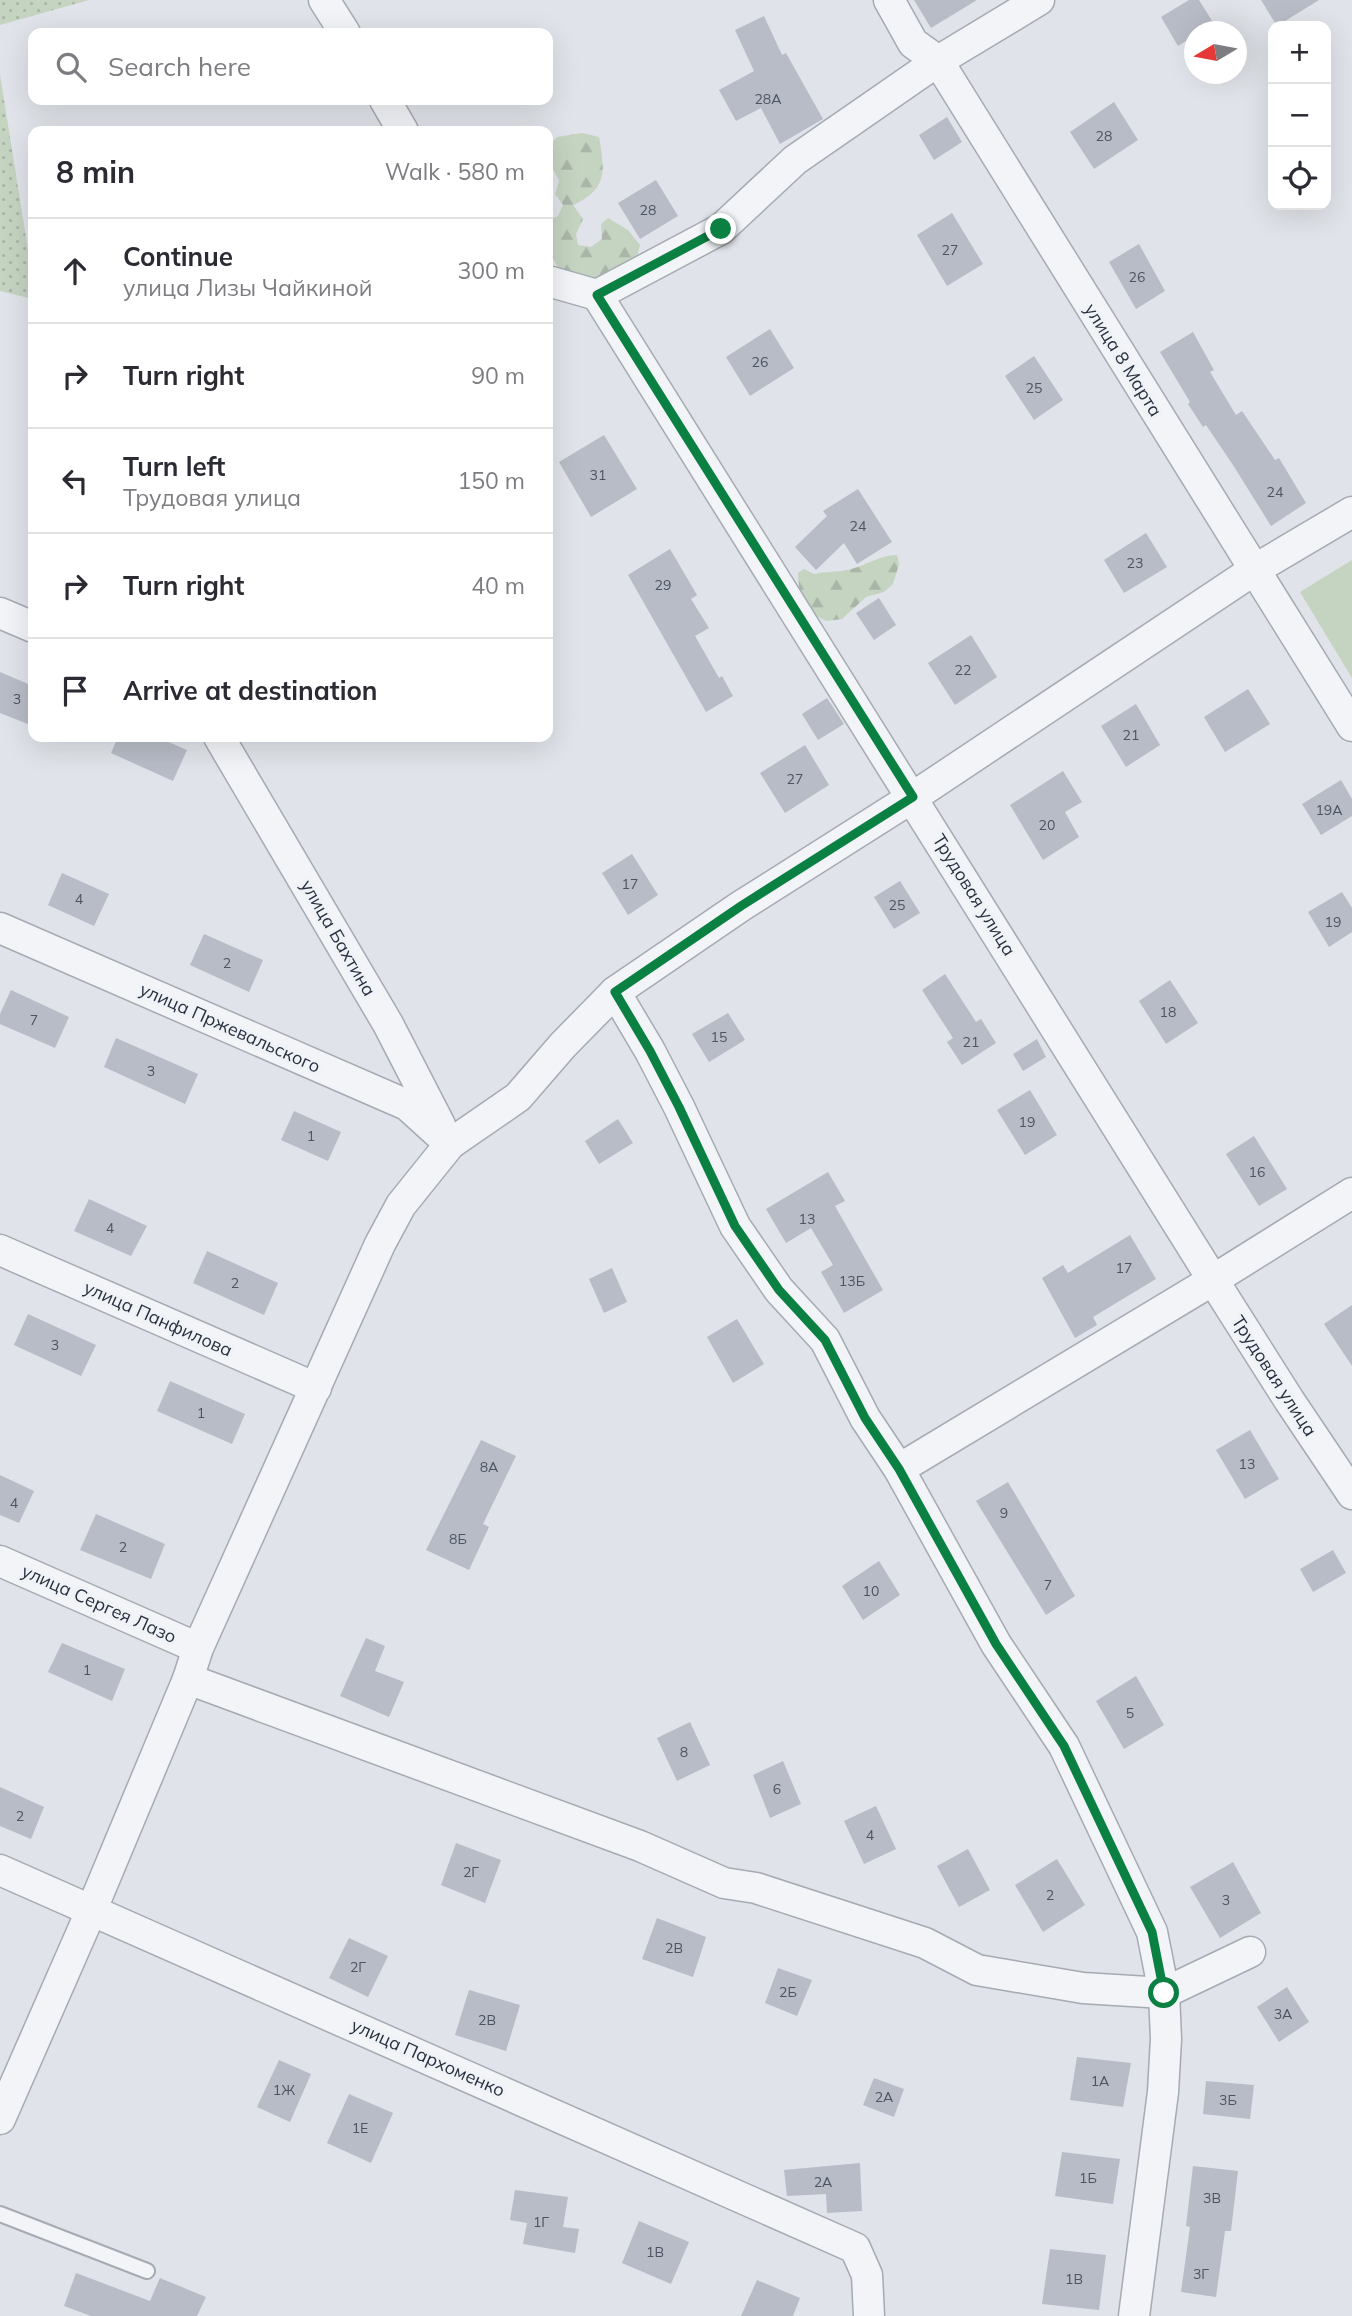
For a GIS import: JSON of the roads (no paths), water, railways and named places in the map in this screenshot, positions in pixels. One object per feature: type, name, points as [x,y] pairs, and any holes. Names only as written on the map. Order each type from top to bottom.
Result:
[{"type":"street","points":[[324,0],[342,28]]},
{"type":"street","name":"улица 8 Марта","points":[[889,0],[913,43],[938,61],[1352,726]]},
{"type":"street","points":[[553,282],[597,295],[721,229],[795,160],[938,61],[1039,0]]},
{"type":"street","points":[[388,105],[400,126]]},
{"type":"street","name":"Трудовая улица","points":[[597,295],[1213,1280],[1352,1494]]},
{"type":"street","points":[[0,2119],[92,1909],[188,1679],[198,1648],[386,1234],[401,1205],[450,1144],[519,1097],[563,1045],[615,992],[741,906],[913,797],[1254,570],[1352,512]]},
{"type":"street","points":[[0,613],[28,625]]},
{"type":"street","name":"улица Бахтина","points":[[222,742],[388,1024],[450,1144]]},
{"type":"street","name":"улица Пржевальского","points":[[0,928],[407,1105],[450,1144]]},
{"type":"street","points":[[615,992],[679,1107],[735,1226],[779,1290],[825,1340],[865,1418],[899,1469],[996,1644],[1064,1746],[1152,1932],[1164,1993],[1166,2039],[1163,2092],[1134,2316]]},
{"type":"street","points":[[899,1469],[1352,1193]]},
{"type":"street","name":"улица Панфилова","points":[[0,1250],[316,1388]]},
{"type":"street","name":"улица Сергея Лазо","points":[[0,1561],[198,1648]]},
{"type":"street","points":[[188,1679],[640,1846],[724,1883],[757,1888],[925,1943],[977,1970],[1083,1989],[1164,1993],[1250,1952]]},
{"type":"street","name":"улица Пархоменко","points":[[0,1870],[855,2248],[867,2275],[869,2316]]},
{"type":"lane","points":[[0,2214],[147,2271]]}]
